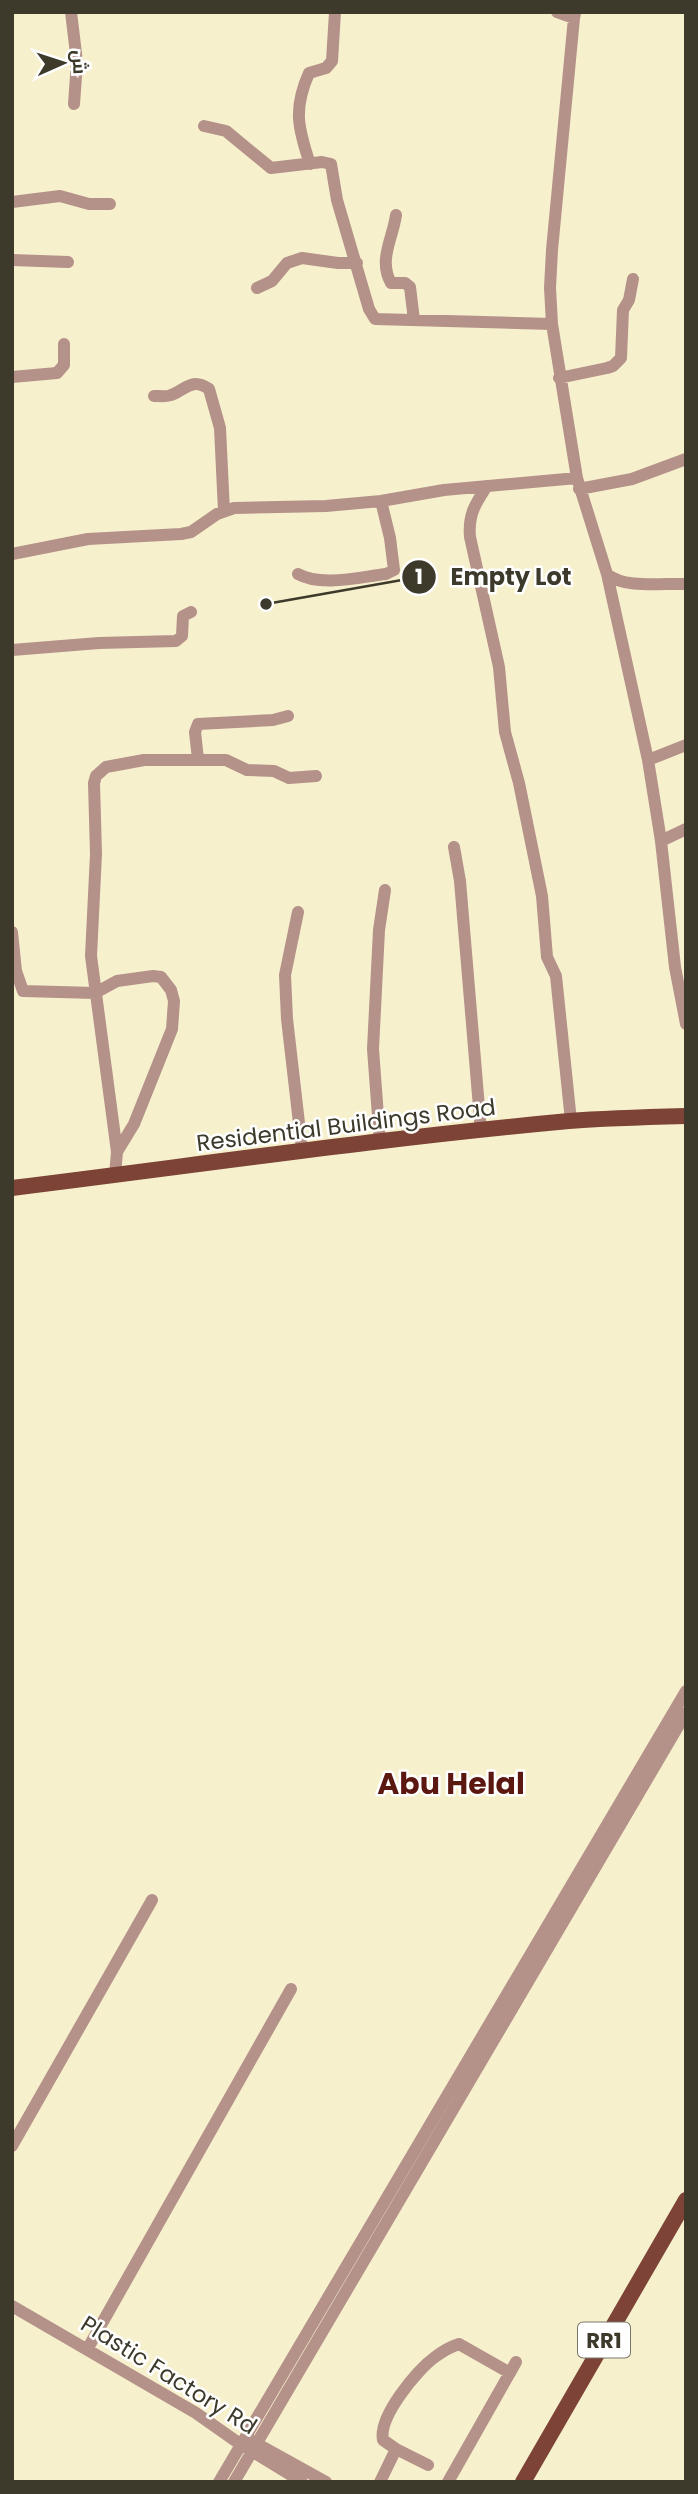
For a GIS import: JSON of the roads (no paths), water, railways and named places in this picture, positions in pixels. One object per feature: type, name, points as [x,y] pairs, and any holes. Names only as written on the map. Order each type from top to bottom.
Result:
[{"type":"main road","name":"Residential Buildings Road","points":[[12,1188],[302,1149],[380,1143],[571,1121],[686,1116]]},
{"type":"main road","name":"RR1","points":[[523,2482],[686,2200]]},
{"type":"street","points":[[71,12],[77,62],[74,104]]},
{"type":"street","points":[[310,164],[300,133],[297,111],[309,73],[326,68],[332,61],[335,12]]},
{"type":"street","points":[[557,12],[574,15],[552,250],[552,324],[578,484],[607,574],[648,760],[680,966],[686,1024]]},
{"type":"street","points":[[204,126],[230,134],[271,168],[326,162],[332,167],[337,200],[374,319],[552,324]]},
{"type":"street","points":[[12,202],[60,196],[89,204],[110,204]]},
{"type":"street","points":[[396,215],[385,253],[388,278],[391,283],[405,283],[410,287],[414,320]]},
{"type":"street","points":[[257,288],[272,281],[287,263],[302,258],[357,263]]},
{"type":"street","points":[[12,260],[68,262]]},
{"type":"street","points":[[559,378],[607,368],[621,358],[623,310],[629,300],[634,279]]},
{"type":"street","points":[[12,377],[57,373],[64,365],[64,344]]},
{"type":"street","points":[[154,396],[173,395],[192,385],[203,384],[209,389],[220,428],[224,511]]},
{"type":"street","points":[[12,554],[88,539],[191,532],[224,511],[234,509],[327,506],[487,486],[578,484],[632,479],[686,459]]},
{"type":"street","points":[[487,486],[470,515],[470,537],[499,667],[505,732],[522,796],[542,896],[547,957],[556,976],[571,1121]]},
{"type":"street","points":[[298,574],[309,580],[322,581],[386,574],[394,570],[381,501]]},
{"type":"street","points":[[607,574],[615,581],[625,584],[686,584]]},
{"type":"street","points":[[12,650],[99,643],[176,641],[182,636],[183,617],[191,612]]},
{"type":"street","points":[[198,759],[195,732],[198,724],[273,720],[288,716]]},
{"type":"street","points":[[648,760],[686,745]]},
{"type":"street","points":[[115,1175],[117,1152],[91,956],[96,854],[96,776],[106,767],[119,764],[144,760],[198,759],[226,760],[247,770],[274,771],[289,778],[316,776]]},
{"type":"street","points":[[661,841],[686,829]]},
{"type":"street","points":[[454,847],[460,881],[481,1131]]},
{"type":"street","points":[[380,1143],[373,1049],[379,930],[385,890]]},
{"type":"street","points":[[298,912],[285,975],[287,1019],[302,1149]]},
{"type":"street","points":[[12,932],[16,971],[23,991],[95,993],[117,981],[157,976],[168,986],[174,1001],[174,1019],[166,1046],[134,1124],[117,1152]]},
{"type":"street","points":[[233,2482],[248,2444],[686,1691]]},
{"type":"street","points":[[219,2482],[248,2444],[686,1713]]},
{"type":"street","points":[[12,2146],[152,1900]]},
{"type":"street","points":[[88,2348],[291,1989]]},
{"type":"street","name":"Plastic Factory Rd","points":[[12,2306],[88,2348],[248,2444],[302,2482]]},
{"type":"street","points":[[428,2465],[383,2440],[382,2432],[387,2416],[419,2371],[448,2348],[460,2344],[513,2367],[448,2482]]},
{"type":"street","name":"Plastic Factory Rd","points":[[248,2444],[326,2482]]},
{"type":"street","points":[[380,2482],[396,2449]]},
{"type":"place","name":"Empty Lot","points":[[266,604]]},
{"type":"district","name":"Abu Helal","points":[[451,1783]]}]
